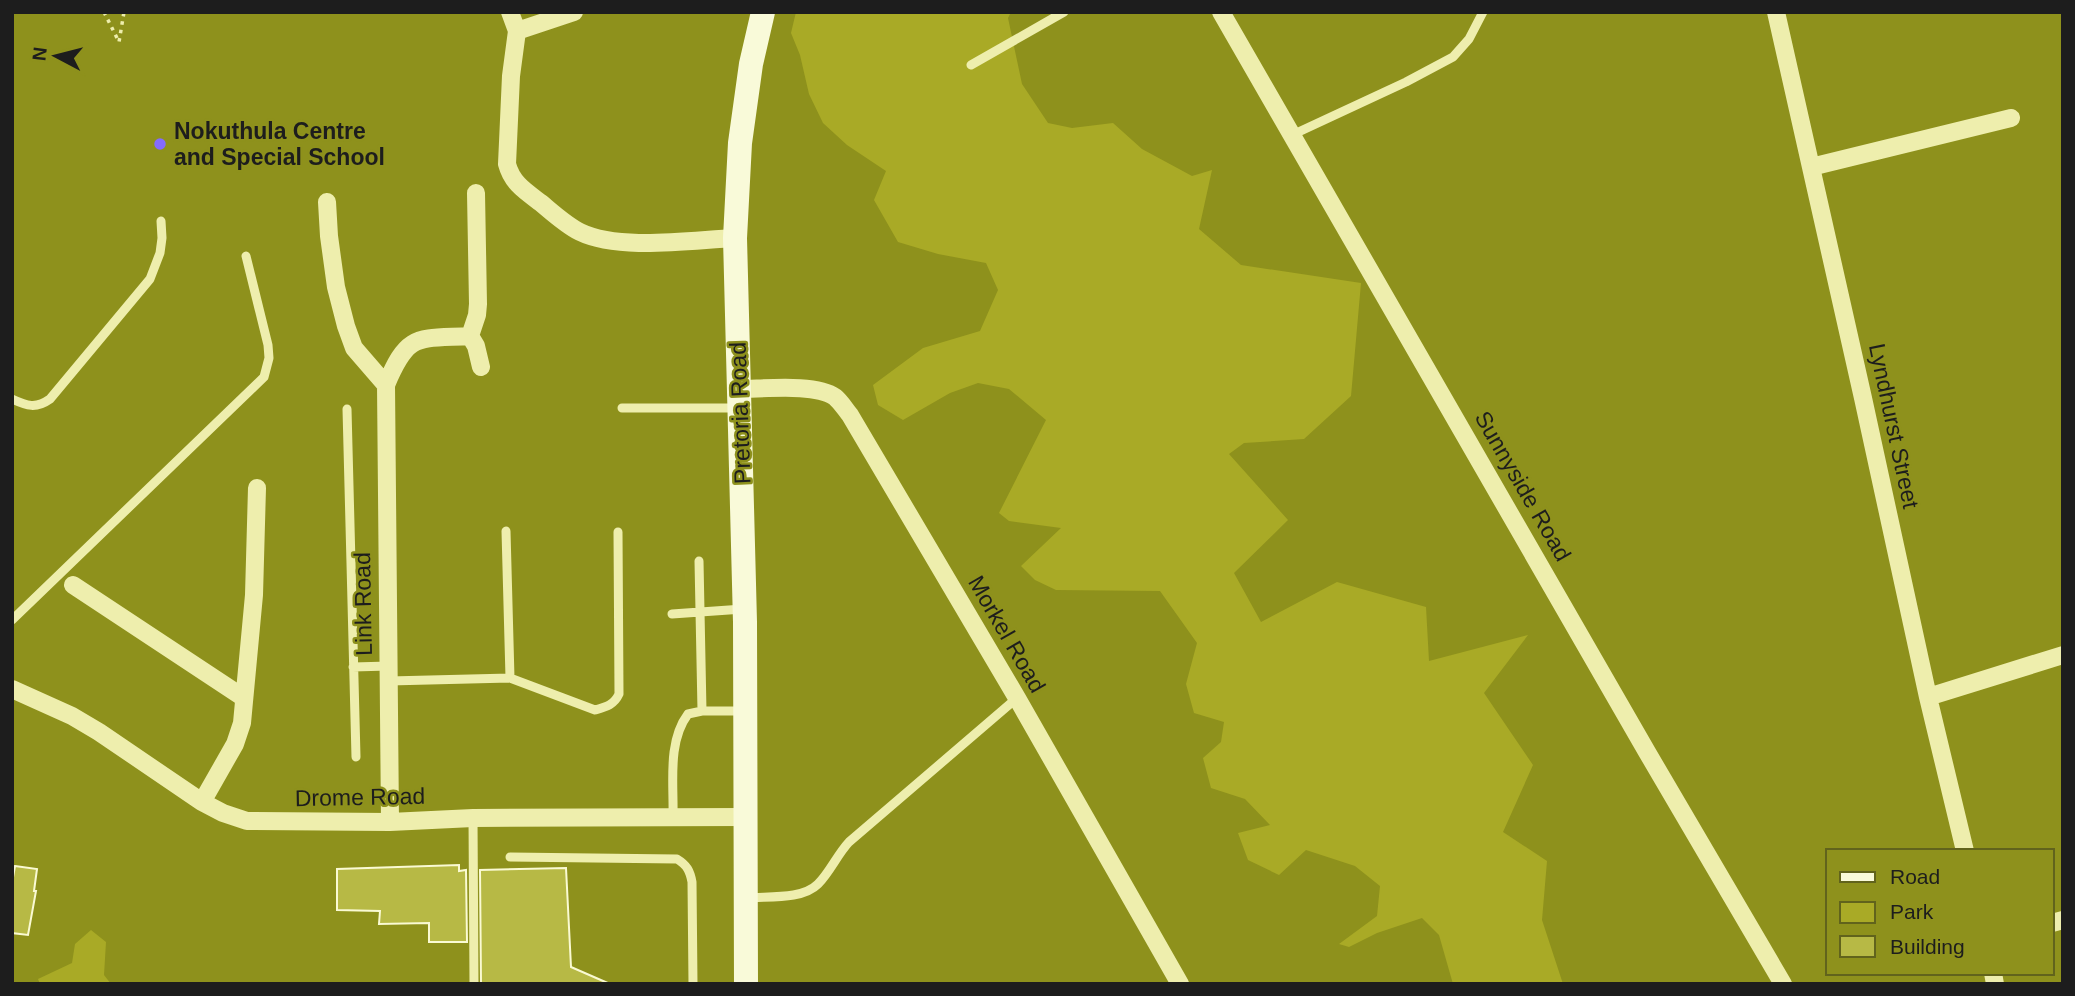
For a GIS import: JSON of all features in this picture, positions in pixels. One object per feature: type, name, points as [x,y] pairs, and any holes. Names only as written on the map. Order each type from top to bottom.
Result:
[{"type":"main road","name":"Pretoria Road","points":[[746,984],[745,609],[735,238],[740,143],[751,64],[762,12]]},
{"type":"street","points":[[510,12],[517,31],[511,76],[507,164],[517,185],[578,231],[612,242],[735,238]]},
{"type":"street","points":[[517,31],[574,12]]},
{"type":"street","name":"Sunnyside Road","points":[[1221,12],[1640,741],[1783,984]]},
{"type":"street","name":"Lyndhurst Street","points":[[1776,12],[1928,697],[1965,849]]},
{"type":"street","points":[[1811,167],[2011,118]]},
{"type":"street","points":[[476,193],[478,304],[470,336],[476,346],[481,367]]},
{"type":"street","points":[[327,202],[329,236],[346,326],[354,348],[386,384],[404,349],[420,339],[470,336]]},
{"type":"street","name":"Link Road","points":[[386,384],[390,822]]},
{"type":"street","name":"Morkel Road","points":[[739,398],[802,389],[818,391],[835,397],[850,415],[1017,698],[1180,984]]},
{"type":"street","points":[[202,802],[235,744],[242,723],[254,595],[257,488]]},
{"type":"street","points":[[73,585],[244,698]]},
{"type":"street","points":[[1928,697],[2063,655]]},
{"type":"street","name":"Drome Road","points":[[12,689],[51,705],[93,728],[202,802],[234,818],[259,822],[390,822],[473,818],[745,817]]},
{"type":"lane","points":[[971,65],[1064,12]]},
{"type":"lane","points":[[1292,135],[1453,57],[1469,39],[1483,12]]},
{"type":"lane","points":[[12,399],[33,407],[43,405],[67,379],[150,279],[160,253],[161,221]]},
{"type":"lane","points":[[12,620],[264,377],[269,359],[268,345],[246,256]]},
{"type":"lane","points":[[622,408],[739,398]]},
{"type":"lane","points":[[347,409],[356,757]]},
{"type":"lane","points":[[506,531],[510,678]]},
{"type":"lane","points":[[354,667],[389,673],[510,678],[595,710],[607,707],[616,702],[619,694],[618,532]]},
{"type":"lane","points":[[699,561],[702,711]]},
{"type":"lane","points":[[672,614],[745,609]]},
{"type":"lane","points":[[745,898],[789,895],[813,889],[849,842],[1017,698]]},
{"type":"lane","points":[[673,817],[676,735],[681,723],[688,714],[702,711],[745,710]]},
{"type":"lane","points":[[473,818],[474,984]]},
{"type":"lane","points":[[510,857],[677,859],[685,864],[690,871],[692,882],[693,984]]},
{"type":"path","points":[[104,12],[120,42],[124,12]]},
{"type":"green space","points":[[796,12],[1011,12],[1008,18],[1022,84],[1048,123],[1072,128],[1113,123],[1142,149],[1192,176],[1212,170],[1199,229],[1241,265],[1361,283],[1351,396],[1304,439],[1244,443],[1229,454],[1288,520],[1234,573],[1261,622],[1337,582],[1426,607],[1429,661],[1528,635],[1484,693],[1533,765],[1503,832],[1547,861],[1542,920],[1563,984],[1453,984],[1439,935],[1422,918],[1377,933],[1349,947],[1339,944],[1377,916],[1380,886],[1355,866],[1306,850],[1279,875],[1248,860],[1238,833],[1270,825],[1245,799],[1211,788],[1203,758],[1221,742],[1224,722],[1194,713],[1186,684],[1197,643],[1160,591],[1056,590],[1035,580],[1021,566],[1061,528],[1009,521],[999,513],[1046,420],[1009,389],[978,383],[950,393],[903,420],[878,405],[873,385],[923,348],[980,331],[998,290],[986,263],[938,254],[898,242],[874,200],[886,171],[847,145],[823,123],[809,94],[800,55],[791,33]]},
{"type":"green space","points":[[91,930],[106,942],[104,975],[111,984],[40,984],[38,979],[72,963],[75,944]]},
{"type":"building","points":[[459,865],[459,871],[466,870],[467,942],[429,942],[429,923],[379,924],[380,911],[337,910],[337,869]]},
{"type":"building","points":[[15,866],[37,869],[28,935],[12,933],[12,883]]},
{"type":"building","points":[[566,868],[571,967],[610,984],[481,984],[480,870]]},
{"type":"place","name":"Nokuthula Centre and Special School","points":[[160,144]]}]
